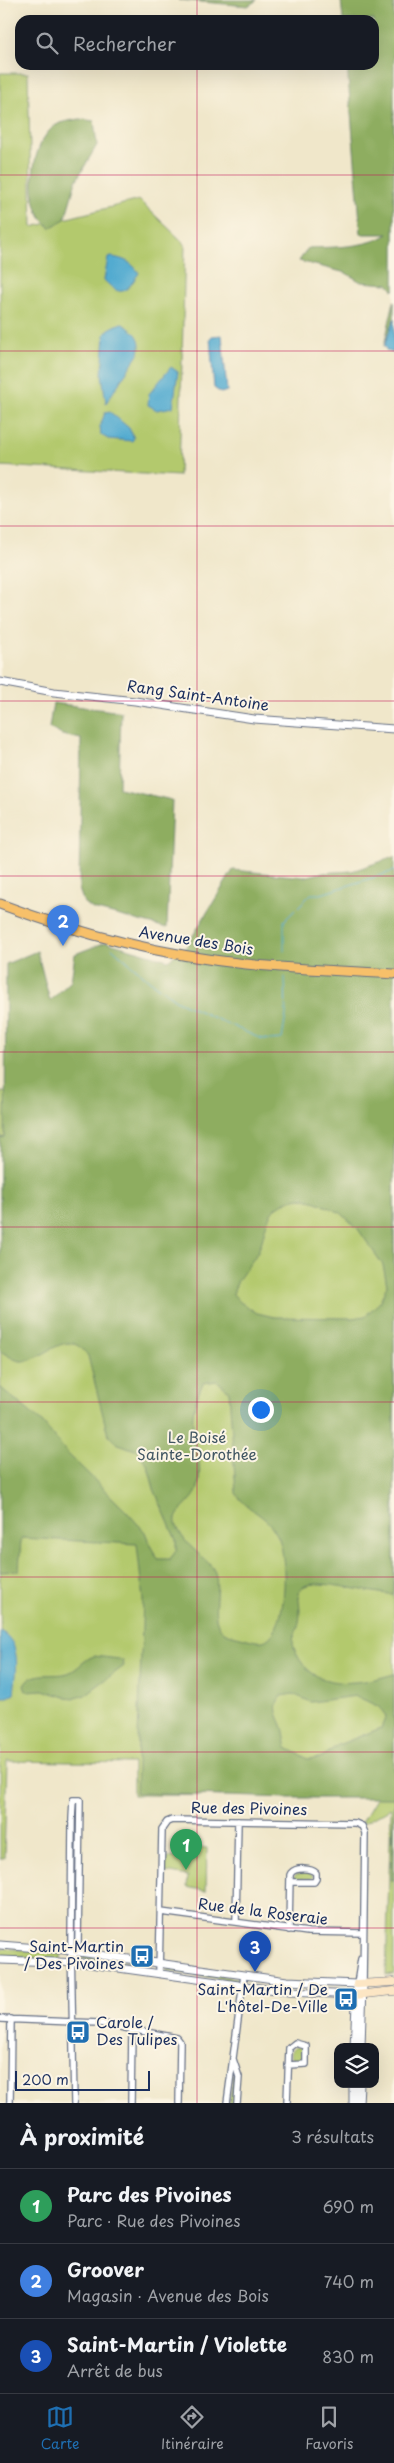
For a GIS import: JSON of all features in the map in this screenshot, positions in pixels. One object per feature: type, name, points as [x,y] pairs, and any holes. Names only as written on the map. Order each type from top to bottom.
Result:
[{"type":"main road","name":"Avenue des Bois","points":[[0,904],[70,928],[175,954],[264,966],[394,974]]},
{"type":"main road","points":[[360,1984],[394,1982]]},
{"type":"main road","points":[[359,1995],[394,1991]]},
{"type":"street","name":"Rang Saint-Antoine","points":[[0,682],[54,692],[135,701],[254,719],[394,729]]},
{"type":"street","points":[[73,1951],[78,1943],[80,1800],[73,1800],[72,1962],[74,2103]]},
{"type":"street","name":"Rue des Pivoines","points":[[159,1974],[162,1832],[166,1823],[172,1820],[355,1823],[362,1826],[365,1834],[360,1984]]},
{"type":"street","points":[[236,1922],[238,1821]]},
{"type":"street","points":[[288,1930],[290,1882],[291,1873],[294,1870],[311,1870],[316,1873],[314,1882],[290,1882]]},
{"type":"street","name":"Rue de la Roseraie","points":[[161,1912],[288,1930],[362,1933]]},
{"type":"street","points":[[0,1946],[73,1951],[301,1982],[360,1984],[354,2043]]},
{"type":"street","points":[[0,1960],[72,1962],[299,1993],[359,1995]]},
{"type":"street","points":[[227,2103],[244,1975]]},
{"type":"street","points":[[359,1995],[361,2043]]},
{"type":"street","points":[[0,2019],[100,2023],[177,2038],[180,2042],[179,2103]]},
{"type":"street","points":[[10,2103],[11,2019]]},
{"type":"street","points":[[131,2103],[132,2029]]},
{"type":"street","points":[[287,2103],[288,2065],[292,2044],[303,2043],[307,2050],[307,2062],[303,2066],[288,2065]]},
{"type":"street","points":[[233,2059],[239,2077],[237,2103]]},
{"type":"street","points":[[353,2088],[353,2103]]},
{"type":"street","points":[[359,2103],[360,2088]]},
{"type":"green space","points":[[179,0],[257,0],[248,6]]},
{"type":"green space","points":[[341,0],[394,0],[394,291],[388,284],[361,282],[346,273],[299,261],[308,248],[360,244],[380,239],[388,234],[361,234],[347,70],[379,70],[379,15],[342,15]]},
{"type":"green space","points":[[0,73],[28,73],[32,227],[139,200],[185,244],[179,476],[0,466]]},
{"type":"green space","points":[[80,119],[94,121],[97,145],[76,181],[65,219],[50,228],[40,216],[36,206],[33,193],[34,165],[43,139],[51,129],[60,123]]},
{"type":"green space","points":[[394,301],[394,320],[384,346]]},
{"type":"green space","points":[[53,703],[121,712],[119,788],[172,800],[167,928],[93,909],[84,903],[79,889],[81,739],[62,735],[49,728]]},
{"type":"green space","name":"Le Boisé Sainte-Dorothée","points":[[394,857],[394,1594],[320,1584],[310,1584],[303,1587],[298,1593],[300,1619],[293,1642],[294,1649],[300,1660],[309,1670],[319,1677],[330,1681],[356,1682],[394,1674],[394,1798],[287,1798],[136,1793],[143,1600],[137,1544],[21,1538],[19,1571],[0,1572],[0,1387],[43,1423],[68,1454],[126,1511],[145,1532],[158,1559],[170,1559],[176,1551],[176,1540],[154,1489],[148,1466],[138,1451],[116,1443],[108,1435],[88,1356],[80,1347],[72,1343],[56,1347],[30,1360],[21,1361],[13,1359],[0,1351],[0,1138],[5,1137],[6,964],[37,951],[50,1001],[71,981],[75,954],[106,942],[168,960],[186,947],[233,870],[304,877],[321,873],[352,871]],"holes":[[[301,1198],[317,1202],[341,1213],[358,1229],[383,1265],[387,1285],[380,1302],[365,1316],[352,1318],[274,1317],[257,1313],[240,1302],[233,1294],[237,1282],[258,1251],[272,1212],[285,1202]],[[217,1381],[229,1391],[236,1493],[246,1505],[264,1518],[274,1530],[282,1549],[284,1577],[282,1608],[273,1633],[263,1641],[255,1641],[223,1631],[216,1619],[217,1587],[215,1573],[208,1563],[184,1539],[176,1523],[178,1515],[193,1497],[198,1487],[200,1471],[193,1415],[203,1383]],[[293,1694],[311,1702],[356,1696],[379,1707],[386,1716],[381,1728],[338,1745],[320,1758],[308,1759],[287,1748],[277,1710],[277,1703],[281,1696]]]},
{"type":"green space","name":"Le Boisé Sainte-Dorothée","points":[[1,1092],[394,1133],[394,1974],[386,1975],[391,1808],[364,1823],[362,1822],[377,1797],[133,1795],[133,1763],[7,1761],[4,1858],[0,1858]]},
{"type":"green space","points":[[94,1656],[119,1659],[123,1661],[124,1666],[85,1695],[76,1698],[65,1697],[43,1690],[26,1691],[24,1686],[31,1678],[41,1675],[69,1673]]},
{"type":"green space","points":[[394,1798],[394,1880],[391,1880]]},
{"type":"green space","points":[[196,1847],[207,1848],[206,1891],[187,1887],[188,1876],[165,1872],[165,1858],[189,1856],[189,1849]]},
{"type":"green space","points":[[297,1873],[311,1873],[313,1877],[311,1879],[296,1879],[293,1877]]},
{"type":"green space","points":[[0,1948],[62,1952],[61,1959],[0,1957]]},
{"type":"green space","points":[[83,1956],[136,1963],[83,1959]]},
{"type":"green space","points":[[167,1968],[237,1978],[236,1981],[167,1971]]},
{"type":"green space","points":[[295,2047],[301,2047],[305,2054],[301,2061],[295,2061],[291,2057],[291,2051]]},
{"type":"green space","points":[[234,2073],[235,2103],[229,2103]]},
{"type":"water","points":[[112,257],[134,266],[139,273],[131,285],[123,291],[115,290],[104,280],[108,258]]},
{"type":"water","points":[[394,319],[394,353],[387,351],[384,346]]},
{"type":"water","points":[[121,323],[137,335],[140,348],[139,353],[106,403],[102,375],[105,334],[109,329]]},
{"type":"water","points":[[222,335],[227,391],[221,393],[214,388],[210,338]]},
{"type":"water","points":[[171,367],[178,372],[173,407],[157,410],[148,405],[149,394]]},
{"type":"water","points":[[110,412],[129,428],[134,438],[132,441],[108,439],[101,435],[100,426],[105,413]]},
{"type":"water","points":[[0,1631],[7,1636],[15,1650],[17,1668],[14,1694],[8,1697],[0,1697]]},
{"type":"waterway","points":[[284,951],[284,921],[311,894],[321,894],[394,871]]},
{"type":"waterway","points":[[112,948],[150,981],[177,1001],[259,1038],[270,1040],[282,1039],[286,1015],[285,977]]},
{"type":"place","name":"Groover","points":[[63,946]]},
{"type":"place","name":"Parc des Pivoines","points":[[186,1870]]},
{"type":"place","name":"Saint-Martin / Des Pivoines","points":[[142,1956]]},
{"type":"place","name":"Saint-Martin / Violette","points":[[255,1972]]},
{"type":"place","name":"Saint-Martin / De L'hôtel-De-Ville","points":[[346,1999]]},
{"type":"place","name":"Carole / Des Tulipes","points":[[78,2032]]}]
